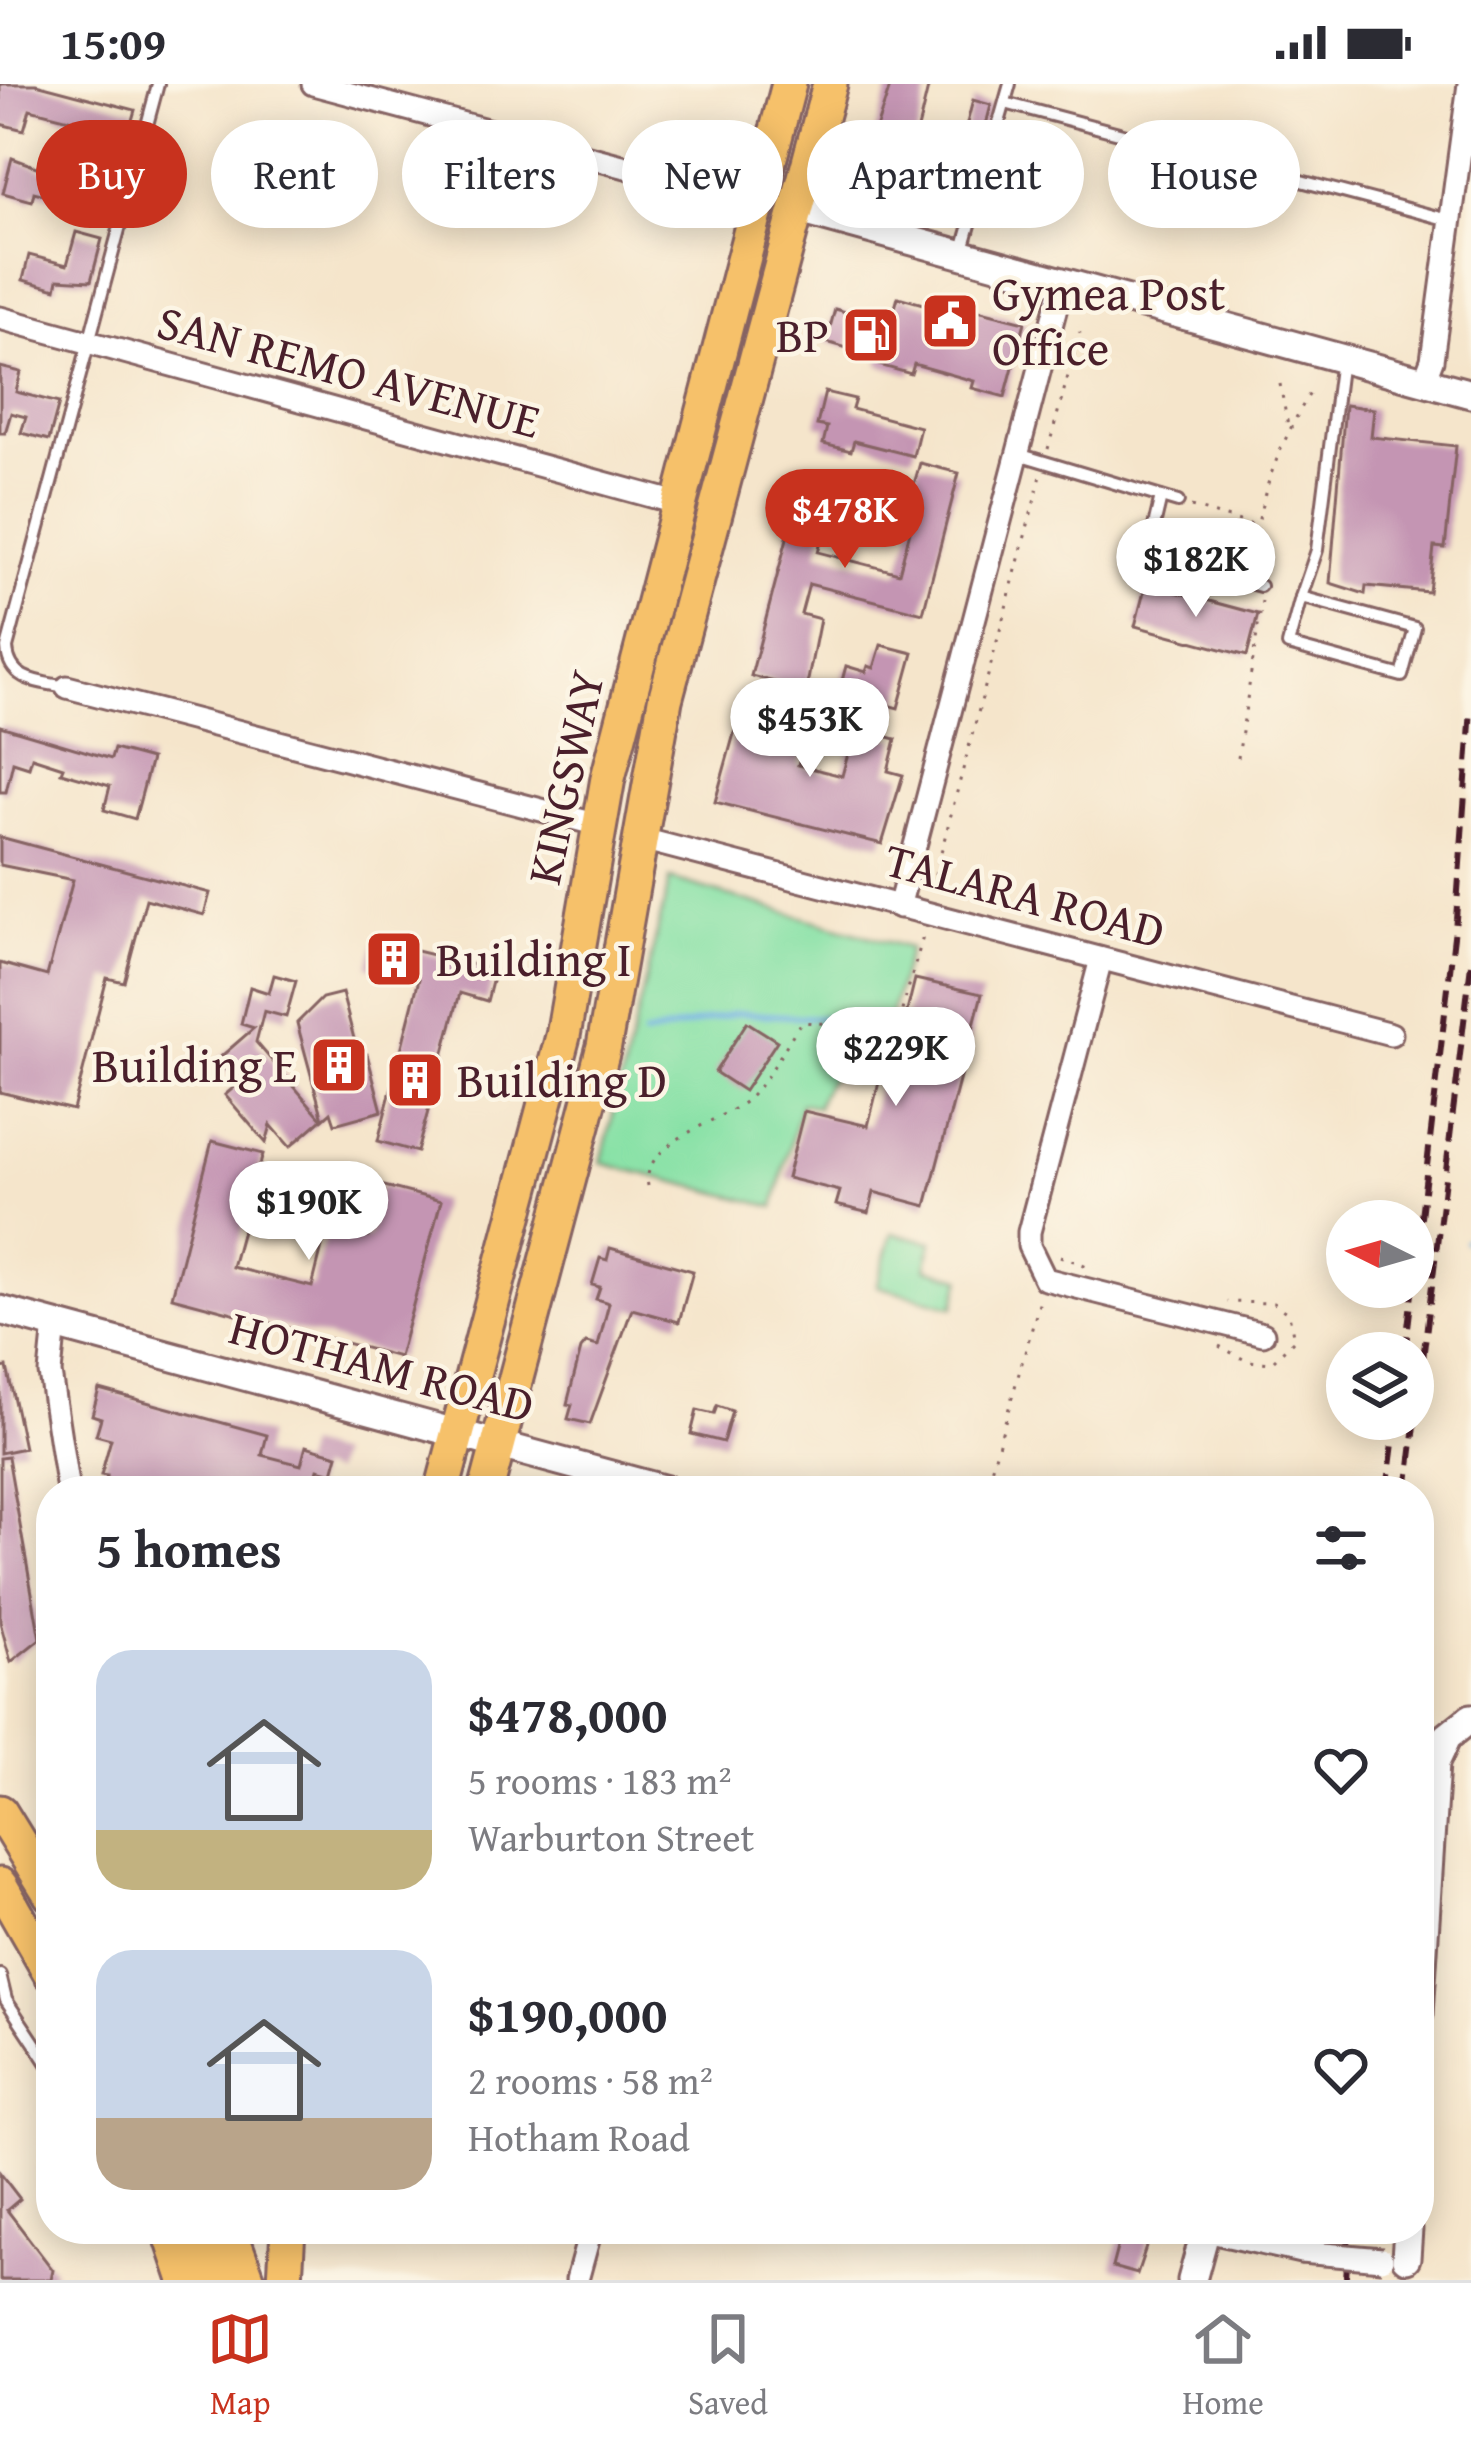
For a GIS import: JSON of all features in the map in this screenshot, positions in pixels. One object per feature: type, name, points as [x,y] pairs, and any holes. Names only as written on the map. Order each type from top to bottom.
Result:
[{"type":"main road","name":"KINGSWAY","points":[[780,120],[789,84]]},
{"type":"main road","name":"KINGSWAY","points":[[490,1476],[604,1046],[665,700],[830,84]]},
{"type":"main road","points":[[783,207],[796,209]]},
{"type":"main road","name":"KINGSWAY","points":[[446,1476],[562,1036],[599,825],[677,503],[751,228]]},
{"type":"main road","points":[[0,1812],[36,1870]]},
{"type":"main road","points":[[0,1886],[36,1948]]},
{"type":"main road","points":[[174,2244],[186,2280]]},
{"type":"main road","points":[[205,2244],[218,2280]]},
{"type":"main road","points":[[235,2244],[248,2280]]},
{"type":"main road","points":[[285,2280],[287,2244]]},
{"type":"street","points":[[313,84],[622,166]]},
{"type":"street","points":[[1424,381],[1432,360],[1469,84]]},
{"type":"street","points":[[796,209],[1471,394]]},
{"type":"street","points":[[899,907],[1062,284]]},
{"type":"street","name":"SAN REMO AVENUE","points":[[0,318],[677,503]]},
{"type":"street","points":[[68,687],[599,825]]},
{"type":"street","name":"TALARA ROAD","points":[[638,838],[1391,1034]]},
{"type":"street","points":[[1101,959],[1029,1246],[1045,1279],[1263,1334]]},
{"type":"street","name":"HOTHAM ROAD","points":[[0,1310],[615,1476]]},
{"type":"street","points":[[55,1324],[50,1372],[66,1476]]},
{"type":"street","points":[[1434,1779],[1435,1763],[1464,1722]]},
{"type":"street","points":[[577,2280],[587,2244]]},
{"type":"street","points":[[1192,2280],[1202,2244]]},
{"type":"street","points":[[1266,2244],[1398,2266]]},
{"type":"lane","points":[[68,687],[17,675],[8,664],[7,648],[158,84]]},
{"type":"lane","points":[[961,256],[1010,84]]},
{"type":"lane","points":[[1005,103],[1449,220]]},
{"type":"lane","points":[[1301,597],[1415,628],[1402,676],[1288,645],[1301,597],[1317,550],[1341,359]]},
{"type":"lane","points":[[1018,454],[1178,502]]},
{"type":"lane","points":[[1161,497],[1151,539],[1162,554],[1260,586]]},
{"type":"lane","points":[[1,1976],[6,2000],[36,2045]]},
{"type":"path","points":[[932,886],[1080,332]]},
{"type":"path","points":[[1280,384],[1288,428]]},
{"type":"path","points":[[1238,758],[1248,673],[1264,614],[1255,545],[1258,527],[1288,428],[1313,388]]},
{"type":"path","points":[[1178,502],[1258,527]]},
{"type":"path","points":[[648,1186],[646,1177],[655,1160],[694,1127],[746,1102],[801,1022],[872,1022],[897,1028],[928,914]]},
{"type":"path","points":[[1048,1251],[1106,1273]]},
{"type":"path","points":[[989,1476],[1045,1279]]},
{"type":"path","points":[[1208,1340],[1246,1361],[1271,1364],[1294,1340],[1289,1314],[1274,1303],[1221,1302]]},
{"type":"green space","points":[[670,879],[909,948],[878,1061],[847,1065],[825,1087],[817,1107],[801,1103],[774,1207],[601,1163]]},
{"type":"green space","points":[[892,1233],[932,1242],[926,1268],[962,1278],[954,1307],[877,1286]]},
{"type":"building","points":[[0,84],[36,84],[135,110],[132,120],[73,120],[30,109],[24,130],[0,124]]},
{"type":"building","points":[[891,84],[929,84],[920,120],[879,120]]},
{"type":"building","points":[[973,100],[991,105],[987,120],[968,120]]},
{"type":"building","points":[[12,158],[36,167],[32,201],[3,193]]},
{"type":"building","points":[[76,232],[102,239],[91,281],[58,279],[56,289],[23,280],[29,255],[67,265]]},
{"type":"building","points":[[898,297],[930,306],[934,299],[1025,322],[1005,397],[972,388],[974,381],[914,364],[911,374],[879,365]]},
{"type":"building","points":[[835,309],[857,315],[847,348],[826,342]]},
{"type":"building","points":[[0,367],[21,372],[16,392],[59,403],[49,440],[21,433],[26,417],[11,413],[5,433],[0,433]]},
{"type":"building","points":[[825,392],[855,399],[852,409],[920,427],[913,456],[854,441],[851,451],[823,444],[827,427],[817,425]]},
{"type":"building","points":[[1345,405],[1374,409],[1371,437],[1456,446],[1445,548],[1434,547],[1429,592],[1366,586],[1365,594],[1330,583]]},
{"type":"building","points":[[920,463],[959,473],[923,613],[809,584],[801,614],[820,619],[806,690],[751,676],[802,481],[856,496],[848,528],[826,522],[818,552],[899,573],[919,497],[911,495]]},
{"type":"building","points":[[1146,584],[1258,614],[1247,656],[1135,626]]},
{"type":"building","points":[[881,645],[913,653],[898,708],[839,692],[846,666],[866,672],[868,666],[874,668]]},
{"type":"building","points":[[740,712],[808,729],[798,765],[842,776],[855,728],[896,739],[888,771],[903,775],[882,844],[715,802]]},
{"type":"building","points":[[0,726],[111,759],[114,749],[151,759],[135,819],[104,810],[110,786],[61,772],[63,767],[32,757],[29,767],[13,762],[6,792],[0,792]]},
{"type":"building","points":[[0,837],[210,893],[204,915],[146,899],[124,982],[107,978],[73,1110],[0,1092],[0,963],[47,976],[73,880],[0,865]]},
{"type":"building","points":[[375,941],[495,970],[487,1001],[460,993],[417,1152],[378,1141],[419,979],[368,966]]},
{"type":"building","points":[[274,975],[296,981],[286,1017],[264,1011],[256,1042],[322,1119],[290,1147],[271,1125],[266,1143],[225,1095],[238,1084],[217,1060],[254,1028],[241,1024],[250,987],[269,993]]},
{"type":"building","points":[[915,979],[982,994],[926,1206],[874,1192],[869,1213],[836,1205],[840,1191],[787,1178],[804,1111],[868,1126],[891,1034],[901,1036]]},
{"type":"building","name":"Building E","points":[[342,993],[358,1054],[367,1054],[382,1111],[335,1124],[331,1112],[323,1119],[297,1023],[322,998]]},
{"type":"building","points":[[747,1022],[777,1041],[744,1091],[715,1072]]},
{"type":"building","points":[[212,1141],[263,1154],[232,1267],[312,1287],[327,1227],[368,1237],[381,1185],[441,1201],[399,1357],[172,1297]]},
{"type":"building","points":[[610,1248],[693,1271],[679,1322],[632,1309],[590,1424],[568,1419],[572,1405],[567,1404],[581,1349],[586,1343],[598,1346],[609,1303],[596,1299],[600,1287],[592,1285],[600,1258],[607,1260]]},
{"type":"building","points":[[7,1367],[24,1448],[0,1453],[0,1368]]},
{"type":"building","points":[[99,1389],[267,1435],[262,1455],[301,1465],[306,1446],[338,1455],[333,1473],[318,1469],[316,1476],[107,1476],[101,1475],[111,1439],[96,1435],[101,1418],[92,1415]]},
{"type":"building","points":[[717,1406],[732,1411],[723,1442],[691,1434],[697,1410],[714,1414]]},
{"type":"building","points":[[8,1457],[36,1616],[36,1642],[11,1662],[0,1622],[0,1458]]},
{"type":"building","points":[[0,2173],[20,2199],[7,2210],[53,2270],[51,2280],[0,2280]]},
{"type":"building","points":[[1118,2244],[1147,2244],[1137,2274],[1112,2267]]},
{"type":"waterway","points":[[644,1036],[737,1013],[855,1020],[870,1040],[879,1041]]},
{"type":"waterway","points":[[1466,1240],[1471,1240]]},
{"type":"railway","points":[[1407,1332],[1456,919],[1471,709]]},
{"type":"railway","points":[[1409,1476],[1471,964]]},
{"type":"railway","points":[[1389,1476],[1393,1440]]},
{"type":"railway","points":[[1346,2280],[1348,2244]]},
{"type":"place","name":"Gymea Post Office","points":[[950,321]]},
{"type":"place","name":"BP","points":[[871,335]]},
{"type":"place","name":"Building I","points":[[394,959]]},
{"type":"place","name":"Building E","points":[[339,1065]]},
{"type":"place","name":"Building D","points":[[415,1080]]}]
